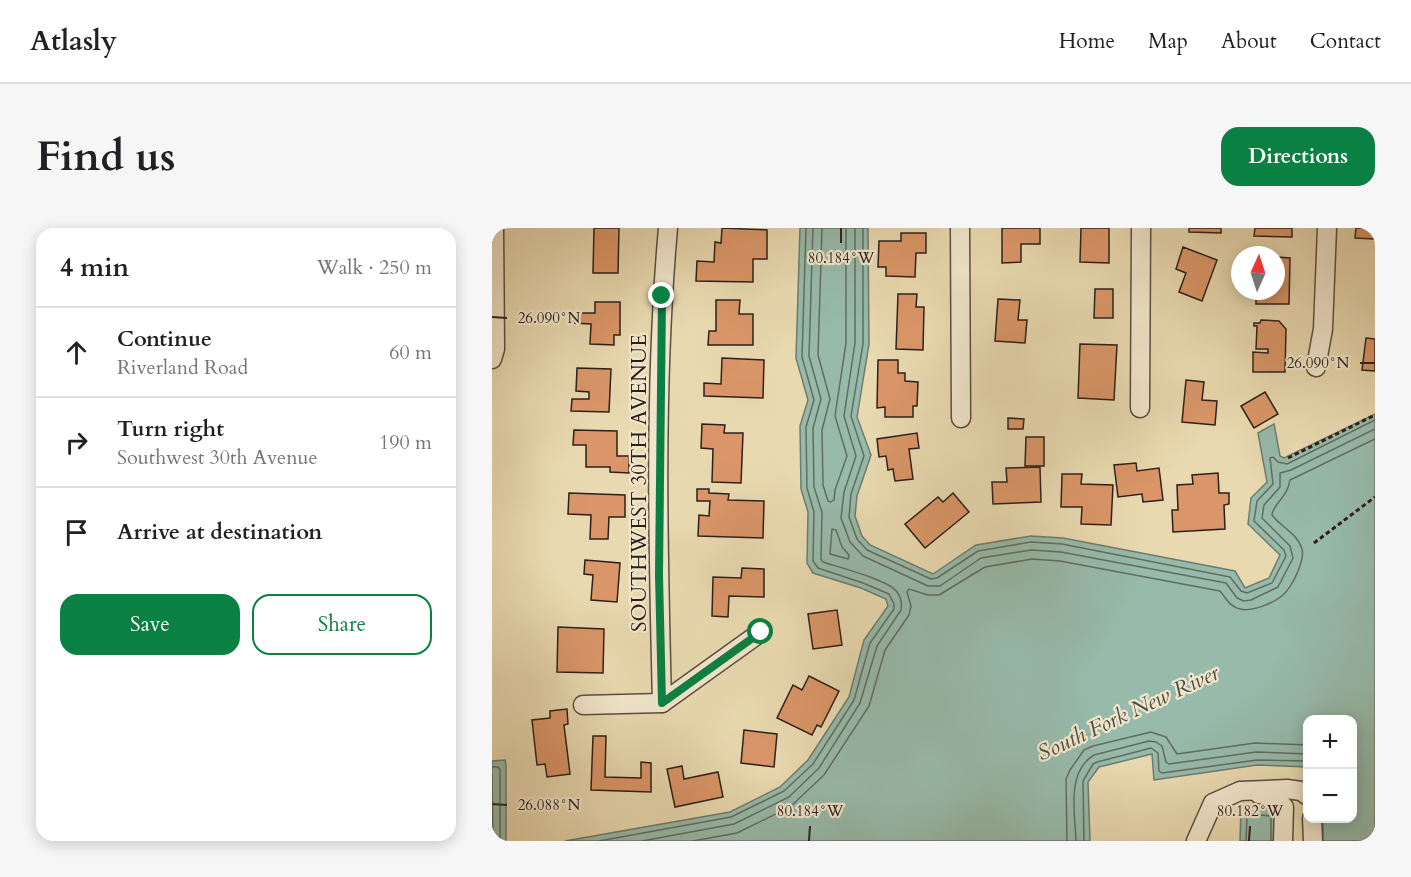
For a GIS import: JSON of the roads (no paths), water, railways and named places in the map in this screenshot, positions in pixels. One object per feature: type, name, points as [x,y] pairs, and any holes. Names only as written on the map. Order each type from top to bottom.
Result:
[{"type":"street","points":[[492,359],[495,349],[494,228]]},
{"type":"street","name":"SOUTHWEST 30TH AVENUE","points":[[662,703],[659,575],[661,375],[662,296],[668,228]]},
{"type":"street","points":[[960,228],[961,418]]},
{"type":"street","points":[[1140,408],[1141,228]]},
{"type":"street","points":[[1316,368],[1323,329],[1327,228]]},
{"type":"street","points":[[583,705],[662,703],[761,632]]},
{"type":"street","points":[[1196,841],[1213,803],[1240,791],[1287,789],[1303,792]]},
{"type":"street","points":[[1240,791],[1274,796],[1284,807],[1283,841]]},
{"type":"street","points":[[1312,823],[1313,841]]},
{"type":"water","name":"South Fork New River","points":[[800,228],[868,228],[869,344],[857,417],[871,455],[857,496],[855,516],[862,536],[870,545],[933,574],[976,545],[1031,536],[1063,538],[1235,571],[1245,588],[1269,578],[1280,555],[1248,524],[1251,498],[1267,482],[1258,433],[1274,424],[1280,456],[1284,458],[1375,414],[1375,841],[1323,841],[1323,823],[1357,823],[1357,715],[1303,715],[1303,767],[1257,765],[1154,780],[1152,754],[1099,767],[1088,782],[1090,841],[565,841],[730,812],[780,787],[808,760],[849,697],[864,640],[888,606],[886,599],[861,588],[813,573],[807,563],[808,512],[801,489],[800,426],[808,400],[796,358]]},
{"type":"water","points":[[505,760],[506,841],[492,841],[492,761]]},
{"type":"water","points":[[1241,807],[1277,809],[1277,841],[1240,841]]}]
